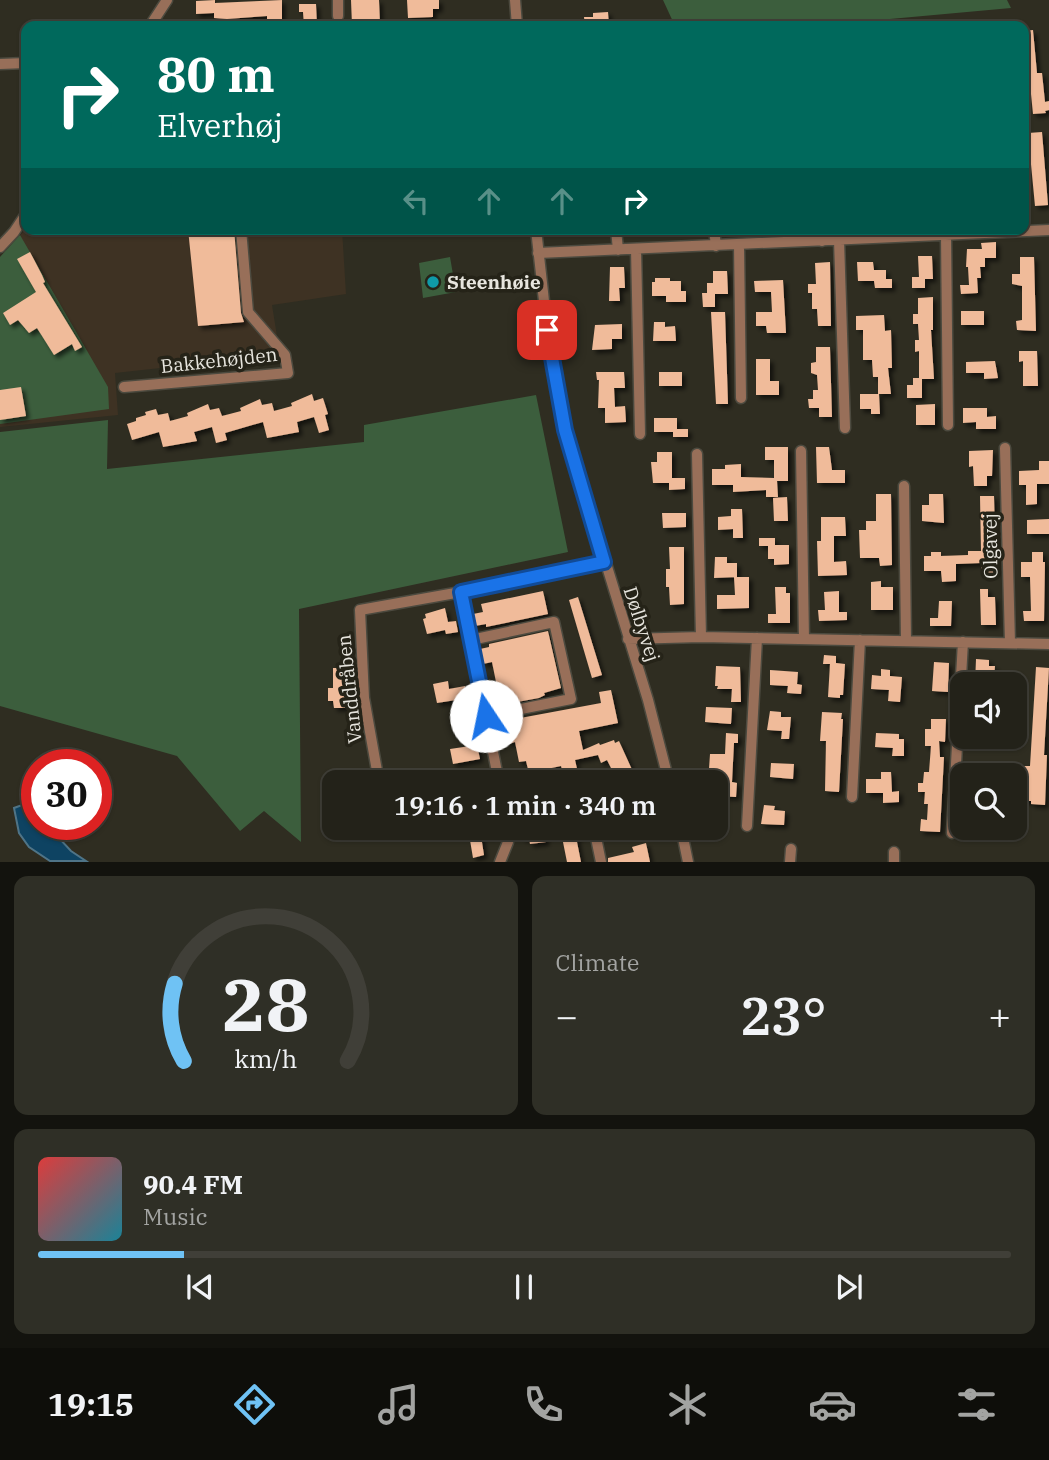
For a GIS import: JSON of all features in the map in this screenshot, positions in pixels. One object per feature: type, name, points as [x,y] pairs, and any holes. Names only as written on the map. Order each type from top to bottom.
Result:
[{"type":"street","points":[[153,21],[167,0]]},
{"type":"street","points":[[338,0],[338,16]]},
{"type":"street","points":[[515,0],[517,21]]},
{"type":"street","points":[[0,64],[21,63]]},
{"type":"street","points":[[0,247],[21,222]]},
{"type":"street","points":[[1029,230],[1049,230]]},
{"type":"street","name":"Bakkehøjden","points":[[124,387],[288,373],[285,355],[248,312],[242,235]]},
{"type":"street","name":"Dølbyvej","points":[[536,235],[550,355],[565,430],[648,700],[666,770]]},
{"type":"street","points":[[617,235],[618,250]]},
{"type":"street","points":[[715,235],[716,246]]},
{"type":"street","points":[[822,235],[822,241]]},
{"type":"street","points":[[538,253],[946,235],[948,425]]},
{"type":"street","points":[[839,240],[845,428]]},
{"type":"street","points":[[739,244],[741,398]]},
{"type":"street","points":[[636,249],[640,434]]},
{"type":"street","name":"Olgavej","points":[[1005,448],[1010,643]]},
{"type":"street","points":[[801,451],[804,639]]},
{"type":"street","points":[[697,454],[701,637]]},
{"type":"street","points":[[904,486],[906,641]]},
{"type":"street","points":[[497,770],[461,592],[604,562]]},
{"type":"street","name":"Vanddråben","points":[[377,770],[364,698],[360,610],[461,592]]},
{"type":"street","points":[[471,640],[554,622],[571,699],[486,716]]},
{"type":"street","points":[[628,639],[701,637],[1049,644]]},
{"type":"street","points":[[747,826],[757,638]]},
{"type":"street","points":[[852,797],[860,640]]},
{"type":"street","points":[[956,763],[963,642]]},
{"type":"street","points":[[500,862],[508,840]]},
{"type":"street","points":[[596,840],[601,862]]},
{"type":"street","points":[[683,840],[688,862]]},
{"type":"street","points":[[790,862],[791,849]]},
{"type":"shaded area","points":[[21,234],[342,235],[346,294],[272,305],[280,355],[115,373],[118,415],[0,427],[0,257]]},
{"type":"green space","points":[[663,0],[1007,0],[1011,8],[868,21],[673,21]]},
{"type":"green space","points":[[20,235],[108,387],[109,409],[0,424],[0,257]]},
{"type":"green space","points":[[450,257],[456,292],[423,298],[419,263]]},
{"type":"green space","points":[[536,395],[568,552],[299,609],[301,842],[264,811],[240,831],[177,756],[0,706],[0,432],[108,420],[107,469],[364,442],[364,425]]},
{"type":"water","points":[[21,805],[21,836],[19,833],[14,808]]},
{"type":"water","points":[[24,840],[61,840],[86,861],[50,861],[29,847]]},
{"type":"building","points":[[215,0],[215,3],[282,0],[282,21],[267,21],[267,16],[227,19],[214,18],[214,13],[196,14],[196,1]]},
{"type":"building","points":[[351,0],[379,0],[380,21],[352,21]]},
{"type":"building","points":[[407,0],[439,0],[439,9],[433,9],[433,17],[408,18]]},
{"type":"building","points":[[299,4],[316,4],[317,21],[304,21],[303,12],[299,12]]},
{"type":"building","points":[[608,12],[609,21],[584,21],[584,17],[593,17],[593,13]]},
{"type":"building","points":[[1029,30],[1033,30],[1037,73],[1042,73],[1045,102],[1049,101],[1049,110],[1045,111],[1046,113],[1033,114]]},
{"type":"building","points":[[1042,132],[1048,205],[1035,206],[1029,133]]},
{"type":"building","points":[[189,235],[234,235],[244,322],[198,326]]},
{"type":"building","points":[[996,242],[996,258],[985,258],[985,267],[980,267],[981,278],[977,278],[978,293],[961,294],[960,285],[969,285],[967,249],[982,249],[981,243]]},
{"type":"building","points":[[30,252],[45,282],[43,283],[82,347],[75,351],[72,344],[54,355],[37,328],[29,333],[18,320],[10,325],[3,313],[36,292],[17,259]]},
{"type":"building","points":[[918,256],[932,256],[933,279],[925,279],[925,288],[912,288],[912,277],[919,277]]},
{"type":"building","points":[[1020,257],[1034,257],[1036,331],[1017,330],[1016,321],[1022,320],[1022,286],[1012,284],[1012,274],[1020,274]]},
{"type":"building","points":[[830,262],[831,326],[818,326],[817,309],[812,309],[812,293],[808,293],[808,284],[816,284],[815,263]]},
{"type":"building","points":[[857,262],[873,262],[874,270],[886,270],[886,279],[892,279],[892,288],[875,288],[874,281],[858,281]]},
{"type":"building","points":[[610,267],[624,267],[625,288],[619,288],[620,301],[609,301]]},
{"type":"building","points":[[713,271],[727,271],[728,294],[715,294],[715,307],[703,307],[702,293],[707,293],[707,283],[713,283]]},
{"type":"building","points":[[655,278],[681,281],[681,291],[686,291],[686,302],[666,302],[666,296],[652,296],[652,282],[655,282]]},
{"type":"building","points":[[783,280],[786,333],[767,333],[766,326],[756,326],[756,312],[772,312],[771,292],[755,292],[754,281]]},
{"type":"building","points":[[933,297],[931,330],[934,379],[922,379],[922,398],[907,398],[907,385],[913,385],[913,378],[919,378],[919,351],[915,352],[915,340],[919,340],[918,324],[913,324],[913,314],[918,314],[918,298]]},
{"type":"building","points":[[961,311],[984,311],[984,325],[961,325]]},
{"type":"building","points":[[711,312],[725,312],[728,404],[716,404]]},
{"type":"building","points":[[884,315],[885,331],[891,330],[892,368],[888,368],[891,394],[879,394],[880,414],[871,414],[871,409],[860,409],[860,394],[878,394],[878,377],[873,377],[872,360],[863,360],[863,330],[856,330],[856,316]]},
{"type":"building","points":[[654,322],[665,322],[665,327],[675,326],[676,341],[653,341]]},
{"type":"building","points":[[622,324],[622,339],[612,339],[612,349],[592,350],[595,325]]},
{"type":"building","points":[[816,347],[830,347],[832,417],[819,417],[819,408],[809,408],[808,399],[813,399],[813,390],[818,390],[817,375],[811,373],[811,363],[816,362]]},
{"type":"building","points":[[1019,351],[1037,351],[1038,386],[1023,386],[1023,361],[1019,362]]},
{"type":"building","points":[[756,359],[770,359],[770,381],[779,381],[779,395],[756,395]]},
{"type":"building","points":[[995,361],[998,378],[984,379],[984,373],[966,373],[966,362]]},
{"type":"building","points":[[596,372],[624,372],[625,388],[614,388],[615,407],[625,406],[626,422],[605,423],[605,408],[598,408],[599,380]]},
{"type":"building","points":[[659,372],[682,372],[682,386],[659,386]]},
{"type":"building","points":[[21,387],[26,416],[0,420],[0,390]]},
{"type":"building","points":[[312,394],[314,401],[323,398],[329,430],[319,433],[314,417],[297,422],[299,432],[267,438],[263,422],[225,433],[227,440],[216,443],[212,427],[194,432],[197,441],[163,447],[159,432],[132,440],[127,424],[146,415],[145,412],[156,409],[158,415],[168,413],[170,421],[188,416],[187,413],[208,404],[210,410],[219,408],[222,416],[241,411],[240,408],[260,399],[262,405],[272,403],[274,411],[292,406],[291,403]]},
{"type":"building","points":[[935,404],[935,425],[916,425],[916,405]]},
{"type":"building","points":[[963,408],[987,408],[987,417],[996,416],[996,429],[976,429],[976,422],[963,423]]},
{"type":"building","points":[[654,418],[677,418],[677,429],[688,429],[688,437],[673,437],[673,432],[654,432]]},
{"type":"building","points":[[765,447],[788,447],[788,481],[777,481],[778,497],[766,497],[766,490],[733,492],[733,485],[712,485],[712,469],[725,469],[725,465],[741,464],[741,477],[774,478],[774,460],[765,460]]},
{"type":"building","points":[[816,447],[829,447],[832,470],[845,470],[845,483],[817,483]]},
{"type":"building","points":[[993,450],[992,476],[987,476],[987,486],[974,486],[973,466],[969,467],[969,451]]},
{"type":"building","points":[[657,452],[672,452],[672,478],[685,478],[685,489],[669,490],[669,483],[653,483],[651,462],[657,462]]},
{"type":"building","points":[[1039,461],[1049,461],[1049,484],[1037,484],[1037,504],[1026,505],[1026,485],[1019,485],[1019,471],[1039,470]]},
{"type":"building","points":[[876,494],[891,494],[892,565],[880,566],[879,558],[860,558],[859,530],[866,530],[866,521],[876,521]]},
{"type":"building","points":[[929,494],[943,494],[944,523],[922,521],[922,505],[929,505]]},
{"type":"building","points":[[980,496],[994,496],[996,573],[981,574],[981,563],[956,564],[956,581],[942,582],[941,571],[924,571],[924,556],[931,556],[931,552],[941,552],[941,556],[968,555],[968,551],[981,551]]},
{"type":"building","points":[[787,497],[788,521],[774,521],[773,498]]},
{"type":"building","points":[[731,509],[742,509],[743,538],[733,538],[733,529],[718,530],[718,517],[731,516]]},
{"type":"building","points":[[662,513],[686,513],[686,527],[663,528]]},
{"type":"building","points":[[821,517],[845,517],[846,536],[834,536],[834,562],[846,561],[847,575],[818,576],[817,541],[821,541]]},
{"type":"building","points":[[1049,519],[1049,534],[1027,534],[1027,520]]},
{"type":"building","points":[[759,538],[775,538],[775,545],[789,545],[789,564],[774,565],[774,559],[768,559],[768,546],[759,546]]},
{"type":"building","points":[[669,547],[684,547],[684,604],[670,605],[669,587],[666,587],[666,569],[670,569]]},
{"type":"building","points":[[1032,552],[1043,552],[1045,562],[1044,621],[1024,621],[1023,611],[1031,611],[1030,577],[1021,577],[1021,562],[1032,562]]},
{"type":"building","points":[[715,557],[727,557],[727,563],[737,563],[737,577],[714,578]]},
{"type":"building","points":[[734,577],[749,577],[749,608],[717,609],[717,595],[735,595]]},
{"type":"building","points":[[881,581],[881,587],[893,587],[893,610],[871,610],[871,582]]},
{"type":"building","points":[[775,587],[786,587],[786,593],[790,593],[790,623],[768,623],[768,614],[776,614]]},
{"type":"building","points":[[980,589],[988,589],[988,597],[995,597],[996,625],[981,625]]},
{"type":"building","points":[[543,591],[548,614],[486,627],[486,624],[475,626],[473,614],[483,612],[481,604]]},
{"type":"building","points":[[839,591],[839,612],[847,612],[847,620],[819,621],[818,610],[825,610],[824,592]]},
{"type":"building","points":[[578,597],[602,675],[592,678],[569,600]]},
{"type":"building","points":[[939,601],[952,601],[951,626],[930,626],[930,618],[938,618]]},
{"type":"building","points":[[445,608],[448,622],[456,621],[458,632],[446,634],[445,630],[427,634],[423,619],[426,618],[425,614]]},
{"type":"building","points":[[548,631],[561,688],[544,693],[545,695],[539,698],[491,705],[488,688],[497,687],[492,662],[483,664],[480,649],[489,647],[489,644]]},
{"type":"building","points":[[824,655],[836,656],[836,663],[845,664],[843,695],[840,695],[840,698],[828,697],[830,664],[823,664]]},
{"type":"building","points":[[976,659],[989,660],[989,666],[995,666],[995,672],[975,672]]},
{"type":"building","points":[[934,662],[949,663],[948,692],[932,691]]},
{"type":"building","points":[[716,666],[740,667],[741,702],[731,702],[732,689],[717,689]]},
{"type":"building","points":[[1036,667],[1049,668],[1044,755],[1047,755],[1045,805],[1027,801],[1027,766],[1030,766]]},
{"type":"building","points":[[333,668],[348,668],[348,708],[334,708],[333,701],[328,701],[328,688],[333,688]]},
{"type":"building","points":[[881,669],[890,670],[890,676],[902,677],[900,702],[888,701],[889,690],[871,689],[872,675],[881,676]]},
{"type":"building","points":[[770,670],[798,672],[797,684],[802,685],[801,694],[787,693],[788,686],[770,685]]},
{"type":"building","points":[[448,681],[449,689],[465,686],[468,705],[457,707],[456,700],[437,703],[433,684]]},
{"type":"building","points":[[611,690],[618,723],[579,731],[583,750],[599,743],[619,741],[632,770],[612,770],[607,760],[601,763],[598,755],[575,760],[577,770],[562,770],[561,766],[528,770],[526,761],[519,762],[515,742],[509,744],[508,737],[498,739],[495,725],[601,703],[599,692]]},
{"type":"building","points":[[706,707],[732,708],[731,724],[705,722]]},
{"type":"building","points":[[770,711],[781,712],[781,717],[791,717],[789,739],[781,739],[782,731],[767,730]]},
{"type":"building","points":[[822,712],[842,713],[839,792],[825,791],[826,741],[820,741]]},
{"type":"building","points":[[931,719],[946,719],[945,742],[939,741],[940,757],[944,757],[940,832],[920,831],[921,819],[927,820],[928,804],[924,804],[925,792],[918,792],[918,783],[923,783],[924,772],[929,772],[931,746],[925,746],[925,729],[931,729]]},
{"type":"building","points":[[726,733],[738,734],[738,743],[734,743],[732,782],[737,783],[736,797],[728,797],[728,770],[709,769],[710,754],[725,754]]},
{"type":"building","points":[[876,733],[899,734],[899,739],[904,739],[904,756],[892,756],[893,748],[875,747]]},
{"type":"building","points":[[477,745],[480,759],[453,764],[450,749]]},
{"type":"building","points":[[771,763],[794,764],[793,779],[770,777]]},
{"type":"building","points":[[881,772],[891,772],[892,792],[899,791],[899,802],[883,803],[883,793],[866,793],[866,779],[881,779]]},
{"type":"building","points":[[764,805],[785,811],[784,825],[761,824]]},
{"type":"building","points":[[470,840],[482,840],[484,855],[473,858]]},
{"type":"building","points":[[529,840],[546,840],[546,842],[530,844]]},
{"type":"building","points":[[563,840],[577,840],[581,862],[567,862]]},
{"type":"building","points":[[646,843],[650,862],[608,862],[608,858],[634,852],[632,847]]},
{"type":"place","name":"Steenhøie","points":[[433,282]]},
{"type":"route","points":[[486,716],[461,592],[604,562],[565,430],[547,330]]}]
